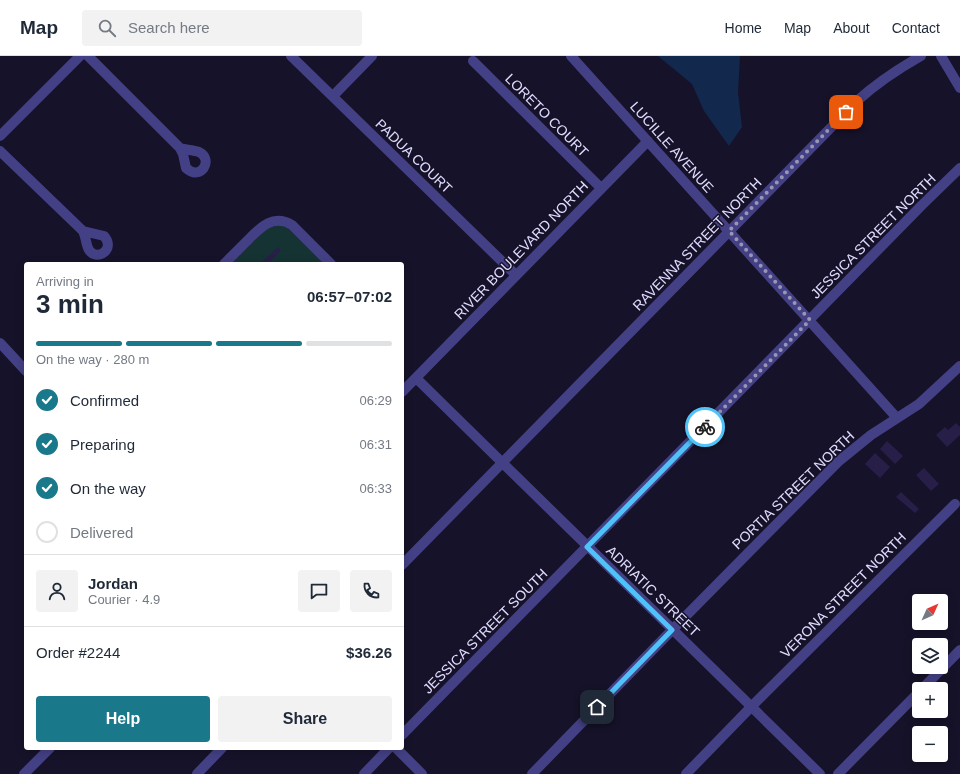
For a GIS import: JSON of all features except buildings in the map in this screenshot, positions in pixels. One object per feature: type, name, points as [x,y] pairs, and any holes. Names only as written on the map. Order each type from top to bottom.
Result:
[{"type":"street","points":[[0,136],[80,56]]},
{"type":"street","points":[[88,56],[180,148]]},
{"type":"street","name":"PADUA COURT","points":[[291,56],[516,275]]},
{"type":"street","points":[[333,96],[372,56]]},
{"type":"street","name":"LUCILLE AVENUE","points":[[571,56],[897,418]]},
{"type":"street","name":"RAVENNA STREET NORTH","points":[[404,563],[857,101],[888,75],[921,56]]},
{"type":"street","points":[[941,56],[960,88]]},
{"type":"street","name":"LORETO COURT","points":[[473,60],[601,188]]},
{"type":"street","name":"RIVER BOULEVARD NORTH","points":[[404,390],[601,188],[648,142]]},
{"type":"street","points":[[0,151],[83,231]]},
{"type":"street","name":"JESSICA STREET NORTH","points":[[587,547],[960,168]]},
{"type":"street","points":[[226,262],[263,225],[278,220],[288,222],[296,228],[329,262]]},
{"type":"street","points":[[0,343],[24,369]]},
{"type":"street","name":"PORTIA STREET NORTH","points":[[532,774],[839,461],[871,435],[919,404],[960,366]]},
{"type":"street","name":"ADRIATIC STREET","points":[[416,378],[502,464],[752,706],[820,774]]},
{"type":"street","name":"VERONA STREET NORTH","points":[[686,774],[752,706],[955,504]]},
{"type":"street","name":"JESSICA STREET SOUTH","points":[[404,733],[587,547]]},
{"type":"street","points":[[929,682],[960,650]]},
{"type":"street","points":[[838,774],[912,699]]},
{"type":"street","points":[[24,774],[48,750]]},
{"type":"street","points":[[197,774],[220,750]]},
{"type":"street","points":[[364,774],[388,750]]},
{"type":"street","points":[[398,750],[422,774]]},
{"type":"green space","points":[[279,225],[288,228],[323,262],[233,262],[268,228]]},
{"type":"water","points":[[658,56],[740,56],[738,92],[742,127],[729,146],[704,111],[692,84]]},
{"type":"way so far","points":[[705,427],[810,320],[729,231],[846,112]]},
{"type":"route","points":[[597,707],[672,630],[587,547],[705,427]]}]
